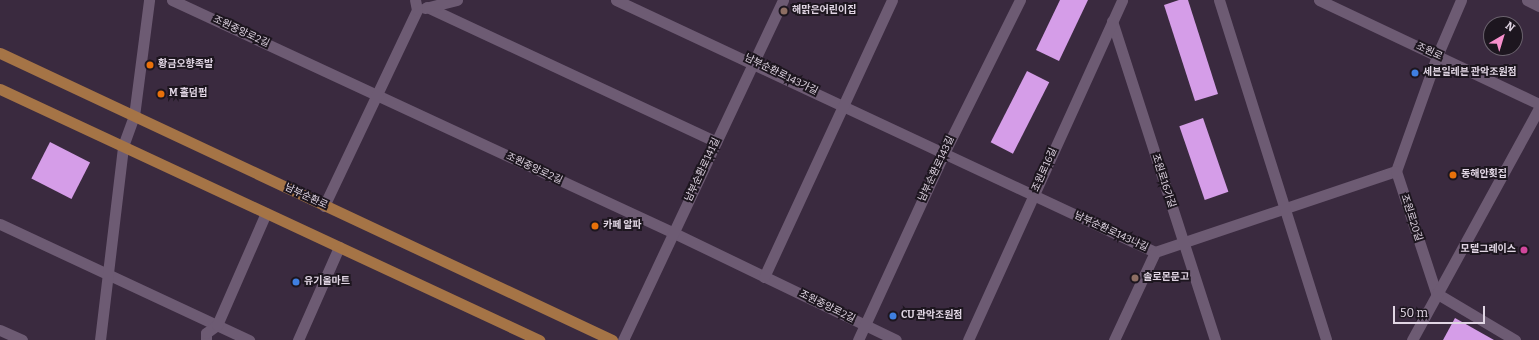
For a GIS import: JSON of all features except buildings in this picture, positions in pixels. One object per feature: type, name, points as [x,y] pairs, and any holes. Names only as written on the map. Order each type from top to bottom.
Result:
[{"type":"main road","name":"남부순환로","points":[[0,53],[612,340]]},
{"type":"main road","points":[[0,89],[539,340]]},
{"type":"street","points":[[100,340],[123,146],[134,116],[149,0]]},
{"type":"street","name":"조원중앙로2길","points":[[172,0],[674,233],[896,340]]},
{"type":"street","points":[[420,6],[457,0]]},
{"type":"street","name":"남부순환로143가길","points":[[616,0],[754,62],[944,153]]},
{"type":"street","name":"남부순환로141길","points":[[623,340],[783,0]]},
{"type":"street","points":[[764,277],[892,0]]},
{"type":"street","name":"남부순환로143길","points":[[858,340],[944,153],[1020,0]]},
{"type":"street","name":"조원로16길","points":[[968,340],[1122,0]]},
{"type":"street","points":[[1219,0],[1326,340]]},
{"type":"street","points":[[1396,171],[1437,56],[1461,0]]},
{"type":"street","points":[[1527,0],[1539,6]]},
{"type":"street","name":"조원로","points":[[1323,1],[1539,104]]},
{"type":"street","points":[[324,206],[420,6]]},
{"type":"street","points":[[420,6],[716,142]]},
{"type":"street","name":"조원로16가길","points":[[1112,21],[1215,340]]},
{"type":"street","points":[[1412,340],[1436,293],[1539,108]]},
{"type":"street","name":"남부순환로143나길","points":[[944,153],[1155,252],[1183,241],[1396,171]]},
{"type":"street","name":"조원로20길","points":[[1396,171],[1436,293]]},
{"type":"street","points":[[206,340],[206,333],[217,325],[266,213]]},
{"type":"street","points":[[0,224],[249,340]]},
{"type":"street","points":[[298,340],[339,247]]},
{"type":"street","points":[[1114,340],[1155,252]]},
{"type":"street","points":[[1436,293],[1515,340]]},
{"type":"street","points":[[0,330],[22,340]]},
{"type":"place","name":"해맑은어린이집","points":[[784,11]]},
{"type":"place","name":"황금오향족발","points":[[150,65]]},
{"type":"place","name":"세븐일레븐 관악조원점","points":[[1415,73]]},
{"type":"place","name":"M 홀덤펍","points":[[161,94]]},
{"type":"place","name":"동해안횟집","points":[[1453,175]]},
{"type":"place","name":"카페 알파","points":[[595,226]]},
{"type":"place","name":"모텔그레이스","points":[[1524,250]]},
{"type":"place","name":"솔로몬문고","points":[[1135,278]]},
{"type":"place","name":"유기올마트","points":[[296,282]]},
{"type":"place","name":"CU 관악조원점","points":[[893,316]]}]
